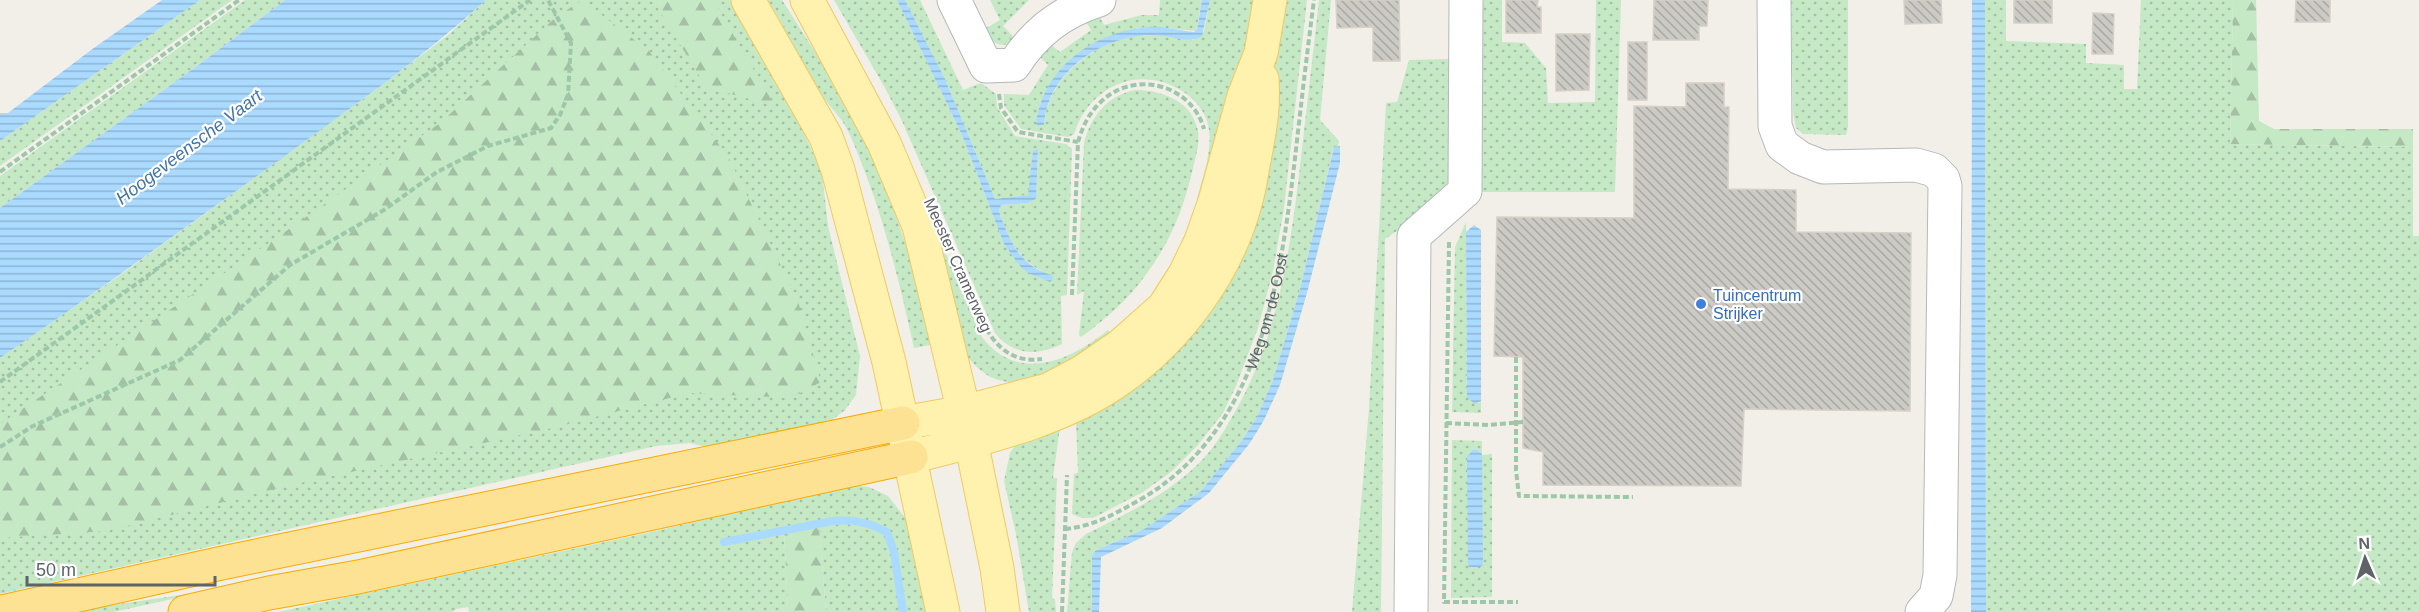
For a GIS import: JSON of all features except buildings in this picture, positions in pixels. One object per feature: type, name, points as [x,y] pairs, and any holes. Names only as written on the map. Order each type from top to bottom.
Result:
[{"type":"highway","points":[[2,612],[257,555],[903,423]]},
{"type":"highway","points":[[185,612],[268,593],[358,577],[911,457]]},
{"type":"main road","points":[[748,0],[826,137],[870,284],[911,457],[943,612]]},
{"type":"main road","name":"Meester Cramerweg","points":[[807,0],[884,143],[919,226],[967,426],[997,568],[1003,612]]},
{"type":"main road","points":[[903,423],[967,426],[1065,409],[1119,380],[1164,343],[1197,303],[1221,263],[1246,201],[1264,106],[1261,53],[1270,0]]},
{"type":"main road","points":[[911,457],[967,426]]},
{"type":"lane","points":[[954,0],[986,66],[1014,65],[1025,47],[1045,28],[1079,6],[1099,0]]},
{"type":"lane","points":[[1411,612],[1414,237],[1465,191],[1466,0]]},
{"type":"lane","points":[[1774,0],[1775,126],[1782,145],[1800,158],[1823,167],[1916,165],[1934,170],[1945,186],[1940,575],[1936,596],[1922,612]]},
{"type":"path","points":[[0,172],[239,0]]},
{"type":"path","points":[[0,382],[530,0]]},
{"type":"path","points":[[0,447],[33,426],[180,360],[290,265],[384,210],[437,172],[488,146],[551,128],[560,115],[568,95],[571,43],[548,0]]},
{"type":"path","name":"Weg om de Oost","points":[[1065,529],[1086,527],[1107,518],[1173,478],[1210,441],[1241,389],[1268,314],[1282,256],[1314,0]]},
{"type":"path","points":[[998,66],[1001,108],[1018,132],[1078,142]]},
{"type":"path","points":[[1072,295],[1078,142],[1087,118],[1105,97],[1130,86],[1159,85],[1184,97],[1198,116],[1205,138]]},
{"type":"path","points":[[1454,234],[1449,242],[1444,602],[1518,602]]},
{"type":"path","name":"Meester Cramerweg","points":[[960,270],[983,323],[997,346],[1018,358],[1030,360],[1050,357]]},
{"type":"path","points":[[1516,357],[1516,470],[1519,496],[1633,497]]},
{"type":"path","points":[[1414,422],[1488,425],[1523,422]]},
{"type":"path","points":[[1062,612],[1067,475]]},
{"type":"green space","points":[[200,0],[232,0],[0,166],[0,141]]},
{"type":"green space","points":[[245,0],[285,0],[0,208],[0,176]]},
{"type":"green space","points":[[486,0],[735,0],[782,84],[822,173],[828,226],[860,356],[856,395],[845,410],[832,420],[706,447],[690,443],[656,446],[0,594],[0,358],[123,273],[366,97],[447,36]]},
{"type":"green space","points":[[582,0],[649,51],[729,158],[798,301],[821,382],[791,398],[689,393],[548,429],[291,485],[107,531],[0,538],[0,424],[269,243],[440,123],[555,18]]},
{"type":"green space","points":[[653,0],[713,0],[775,106],[706,87]]},
{"type":"green space","points":[[768,0],[782,0],[836,87],[865,141],[896,215],[935,344],[914,348],[887,239],[860,159],[846,126],[819,91]]},
{"type":"green space","points":[[834,0],[897,0],[962,135],[1004,244],[1019,265],[1048,274],[1032,265],[1020,253],[1010,239],[1000,211],[1001,205],[1028,203],[1036,199],[1038,149],[1028,195],[995,199],[945,79],[905,0],[920,0],[963,90],[981,83],[996,94],[997,107],[1015,136],[1066,144],[1072,149],[1067,295],[1061,296],[1062,344],[1044,351],[1026,352],[1010,346],[995,333],[902,121]]},
{"type":"green space","points":[[990,0],[1029,0],[1003,26],[1016,39],[1011,43],[997,44],[981,31],[1000,20]]},
{"type":"green space","points":[[1160,0],[1202,0],[1196,31],[1138,28],[1090,45],[1040,104],[1036,124],[1044,125],[1048,106],[1056,89],[1067,74],[1096,50],[1132,37],[1151,35],[1167,35],[1193,40],[1204,31],[1210,0],[1254,0],[1240,73],[1204,201],[1197,199],[1209,150],[1207,121],[1195,102],[1177,88],[1144,79],[1114,86],[1090,105],[1074,134],[1068,137],[1021,129],[1004,105],[1004,94],[1029,95],[1048,65],[1035,52],[1045,40],[1060,52],[1091,30],[1082,15],[1095,8],[1104,25],[1142,15],[1159,15]]},
{"type":"green space","points":[[1284,0],[1307,0],[1284,208],[1273,271],[1258,328],[1236,386],[1223,413],[1198,445],[1171,472],[1143,492],[1093,518],[1082,518],[1072,514],[1074,474],[1078,473],[1076,420],[1060,427],[1053,478],[1057,478],[1052,598],[1055,599],[1056,612],[1029,612],[1016,534],[1004,481],[1010,453],[1020,438],[1076,412],[1261,161]]},
{"type":"green space","points":[[1319,0],[1331,0],[1320,120],[1339,141],[1338,146],[1333,150],[1300,289],[1273,380],[1257,417],[1243,439],[1201,491],[1144,529],[1095,551],[1092,556],[1092,612],[1067,612],[1072,552],[1076,543],[1086,534],[1133,510],[1178,482],[1208,453],[1232,417],[1263,350],[1283,278],[1290,241]]},
{"type":"green space","points":[[1481,0],[1502,0],[1502,42],[1525,43],[1546,68],[1548,103],[1595,102],[1596,0],[1621,0],[1615,192],[1481,192]]},
{"type":"green space","points":[[1791,0],[1848,0],[1848,127],[1846,135],[1803,134],[1796,128],[1793,113]]},
{"type":"green space","points":[[1985,0],[2006,0],[2006,41],[2086,44],[2086,63],[2124,65],[2124,89],[2137,89],[2141,0],[2233,0],[2230,144],[2413,147],[2413,236],[2419,236],[2419,612],[1986,612]]},
{"type":"green space","points":[[2233,0],[2256,0],[2259,121],[2274,129],[2413,129],[2413,147],[2230,144]]},
{"type":"green space","points":[[1449,59],[1449,181],[1429,209],[1385,239],[1381,612],[1352,612],[1369,408],[1386,103],[1397,102],[1409,60]]},
{"type":"green space","points":[[1135,90],[1145,90],[1173,98],[1188,110],[1197,127],[1197,153],[1181,210],[1170,236],[1155,261],[1125,300],[1081,337],[1079,335],[1084,291],[1077,295],[1084,143],[1091,124],[1108,102]]},
{"type":"green space","points":[[928,212],[982,337],[996,351],[1012,360],[1028,364],[1044,363],[1077,351],[1108,330],[1113,336],[1077,359],[1038,378],[1019,382],[1000,380],[982,372],[966,354]]},
{"type":"green space","points":[[1466,222],[1467,397],[1479,403],[1481,401],[1481,413],[1452,412],[1455,247]]},
{"type":"green space","points":[[1452,440],[1482,441],[1482,454],[1477,450],[1482,455],[1492,454],[1492,597],[1451,598]]},
{"type":"green space","points":[[852,485],[869,487],[888,496],[911,525],[927,612],[826,612],[819,526],[784,531],[788,612],[469,612],[468,607],[452,612],[278,612],[647,533]]},
{"type":"green space","points":[[811,525],[819,526],[826,612],[788,612],[784,530]]},
{"type":"green space","points":[[209,591],[113,612],[67,612],[78,610]]},
{"type":"water","points":[[162,0],[200,0],[0,141],[0,113],[8,113]]},
{"type":"water","name":"Hoogeveensche Vaart","points":[[285,0],[486,0],[436,43],[358,103],[0,358],[0,208]]},
{"type":"water","points":[[897,0],[905,0],[945,79],[995,199],[1028,195],[1033,151],[1038,149],[1036,199],[1028,203],[1001,205],[1000,211],[1015,248],[1027,262],[1052,275],[1053,279],[1050,282],[1028,273],[1019,265],[1004,244],[962,135]]},
{"type":"water","points":[[1202,0],[1210,0],[1202,36],[1191,40],[1158,35],[1133,37],[1096,50],[1066,73],[1055,89],[1044,125],[1036,124],[1049,86],[1074,56],[1109,36],[1129,30],[1155,27],[1194,32],[1197,29]]},
{"type":"water","points":[[1972,0],[1985,0],[1986,612],[1971,612]]},
{"type":"water","points":[[1340,146],[1340,163],[1307,293],[1280,385],[1264,420],[1250,443],[1209,493],[1162,528],[1101,557],[1099,612],[1092,612],[1092,556],[1095,551],[1144,529],[1201,491],[1243,439],[1257,417],[1273,380],[1300,289],[1334,147]]},
{"type":"water","points":[[1474,225],[1481,230],[1481,401],[1475,404],[1467,397],[1466,232]]},
{"type":"water","points":[[1473,450],[1482,454],[1483,565],[1480,567],[1469,567],[1468,564],[1467,457]]},
{"type":"waterway","points":[[724,542],[833,521],[847,520],[874,526],[887,532],[894,552],[903,612]]},
{"type":"place","name":"Tuincentrum Strijker","points":[[1701,304]]}]
